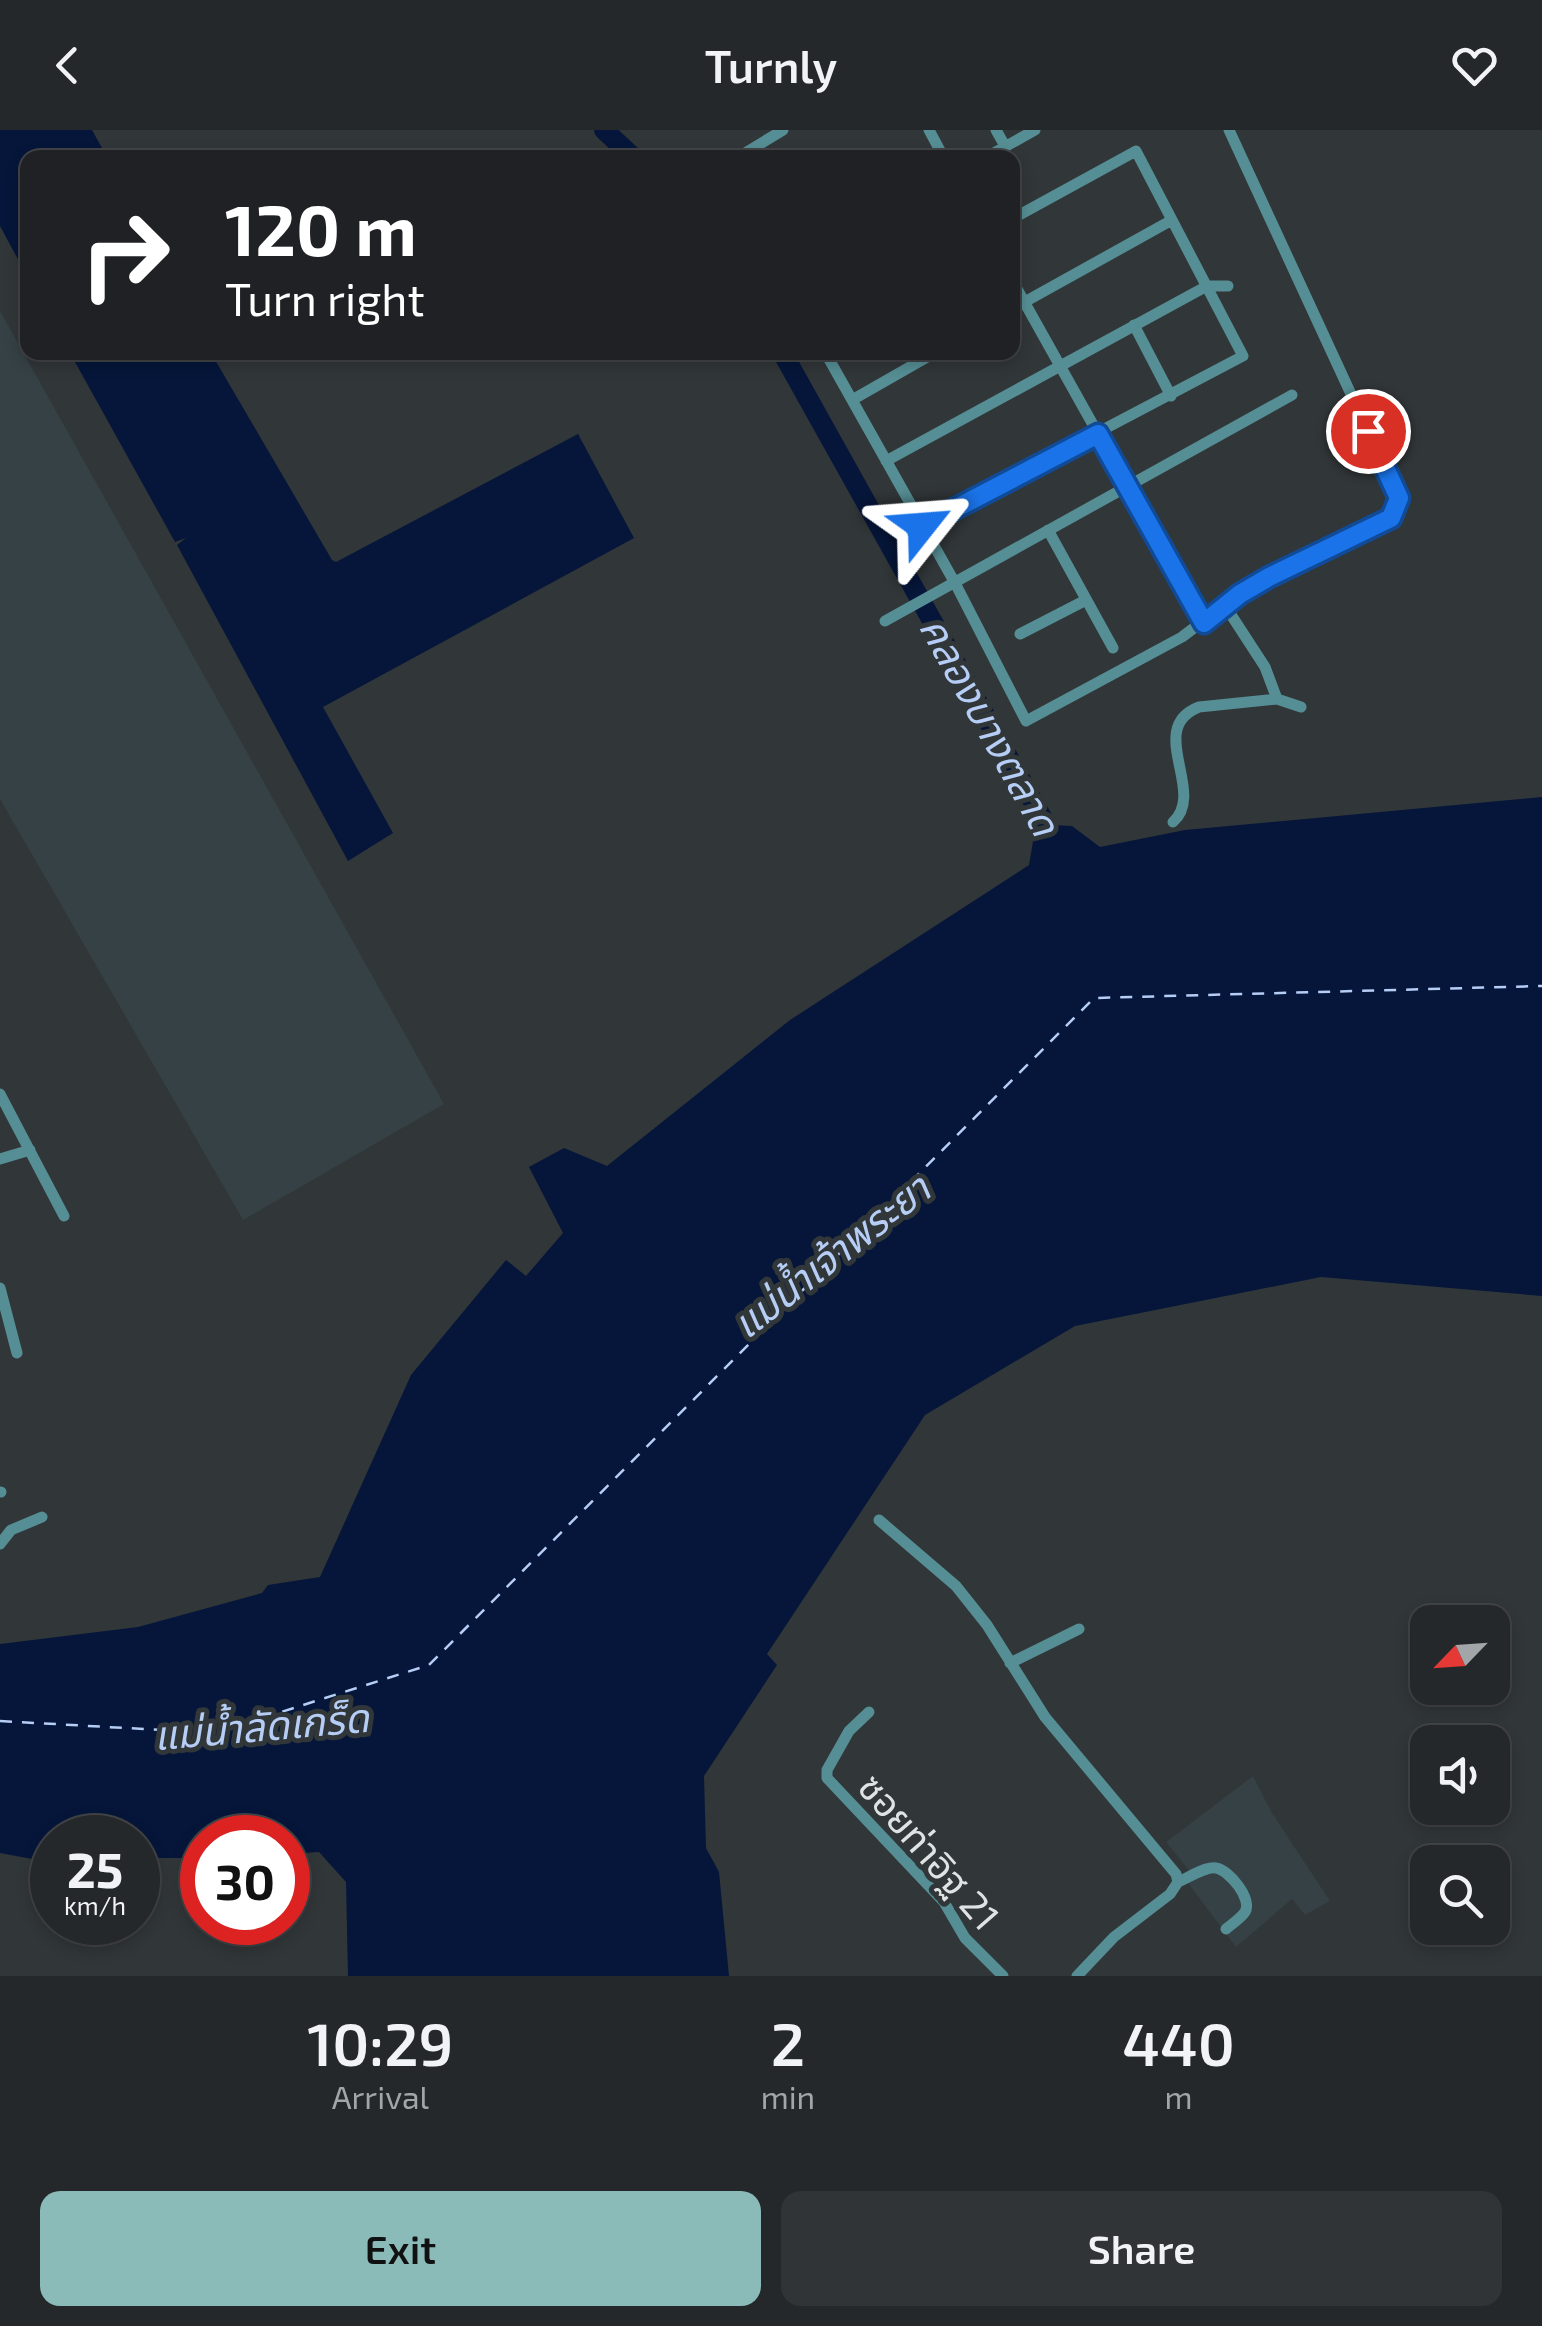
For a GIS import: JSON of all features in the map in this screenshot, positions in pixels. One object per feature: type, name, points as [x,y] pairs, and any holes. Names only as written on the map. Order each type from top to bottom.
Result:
[{"type":"street","points":[[751,150],[783,130]]},
{"type":"street","points":[[996,130],[1005,146]]},
{"type":"street","points":[[998,150],[1035,130]]},
{"type":"street","points":[[830,360],[955,582],[1026,721],[1204,623],[1269,577],[1391,518],[1399,498],[1229,130]]},
{"type":"street","points":[[922,526],[1243,356],[1134,150],[1020,214]]},
{"type":"street","points":[[1020,304],[1172,220]]},
{"type":"street","points":[[886,461],[1207,286],[1228,286]]},
{"type":"street","points":[[1020,294],[1204,623]]},
{"type":"street","points":[[1134,325],[1171,396]]},
{"type":"street","points":[[852,400],[922,360]]},
{"type":"street","points":[[885,621],[1292,395]]},
{"type":"street","points":[[1048,530],[1112,648]]},
{"type":"street","points":[[1020,634],[1086,600]]},
{"type":"street","points":[[1226,607],[1266,666],[1277,699]]},
{"type":"street","points":[[1173,822],[1180,816],[1184,799],[1176,736],[1180,720],[1188,711],[1277,699],[1302,707]]},
{"type":"street","points":[[0,1094],[64,1216]]},
{"type":"street","points":[[0,1159],[30,1150]]},
{"type":"street","points":[[1,1296],[17,1353]]},
{"type":"street","points":[[0,1544],[11,1530],[42,1517]]},
{"type":"street","points":[[879,1520],[956,1586],[1045,1718],[1171,1865],[1178,1882]]},
{"type":"street","points":[[1010,1663],[1079,1628]]},
{"type":"street","name":"ซอยท่าอิฐ 21","points":[[869,1712],[849,1732],[827,1778],[944,1902],[965,1938],[1003,1976]]},
{"type":"street","points":[[1077,1976],[1114,1937],[1170,1894],[1178,1882],[1213,1867],[1221,1869],[1242,1891],[1247,1905],[1246,1912],[1226,1928]]},
{"type":"shaded area","points":[[0,311],[20,347],[20,360],[27,360],[444,1104],[243,1220],[0,799]]},
{"type":"shaded area","points":[[1253,1776],[1272,1813],[1330,1901],[1305,1915],[1292,1899],[1236,1947],[1188,1883],[1192,1874],[1166,1842]]},
{"type":"water","points":[[0,130],[92,130],[103,150],[20,150],[20,263],[0,226]]},
{"type":"water","points":[[74,360],[215,360],[336,562],[578,434],[634,538],[323,707],[393,833],[348,861],[177,545],[186,538],[175,542]]},
{"type":"water","points":[[1542,797],[1542,1296],[1321,1277],[1075,1326],[925,1415],[767,1654],[777,1665],[704,1776],[706,1848],[719,1872],[729,1976],[348,1976],[346,1882],[319,1852],[310,1853],[310,1815],[180,1815],[180,1858],[160,1858],[160,1815],[30,1815],[30,1859],[0,1853],[0,1644],[138,1627],[262,1593],[268,1585],[320,1577],[411,1375],[506,1260],[526,1276],[563,1233],[529,1167],[564,1148],[607,1166],[790,1020],[1029,865],[1036,824],[1072,826],[1100,847],[1185,830]]},
{"type":"waterway","name":"คลองบางตลาด","points":[[604,130],[625,150]]},
{"type":"waterway","name":"คลองบางตลาด","points":[[786,360],[1059,848]]},
{"type":"ferry route","points":[[0,1721],[215,1733],[429,1665],[1094,998],[1542,986]]},
{"type":"route","points":[[922,526],[1098,434],[1204,623],[1269,577],[1391,518],[1399,498],[1368,431]]},
{"type":"water label","name":"แม่น้ำเจ้าพระยา","points":[[830,1255]]},
{"type":"water label","name":"แม่น้ำลัดเกร็ด","points":[[261,1725]]}]
